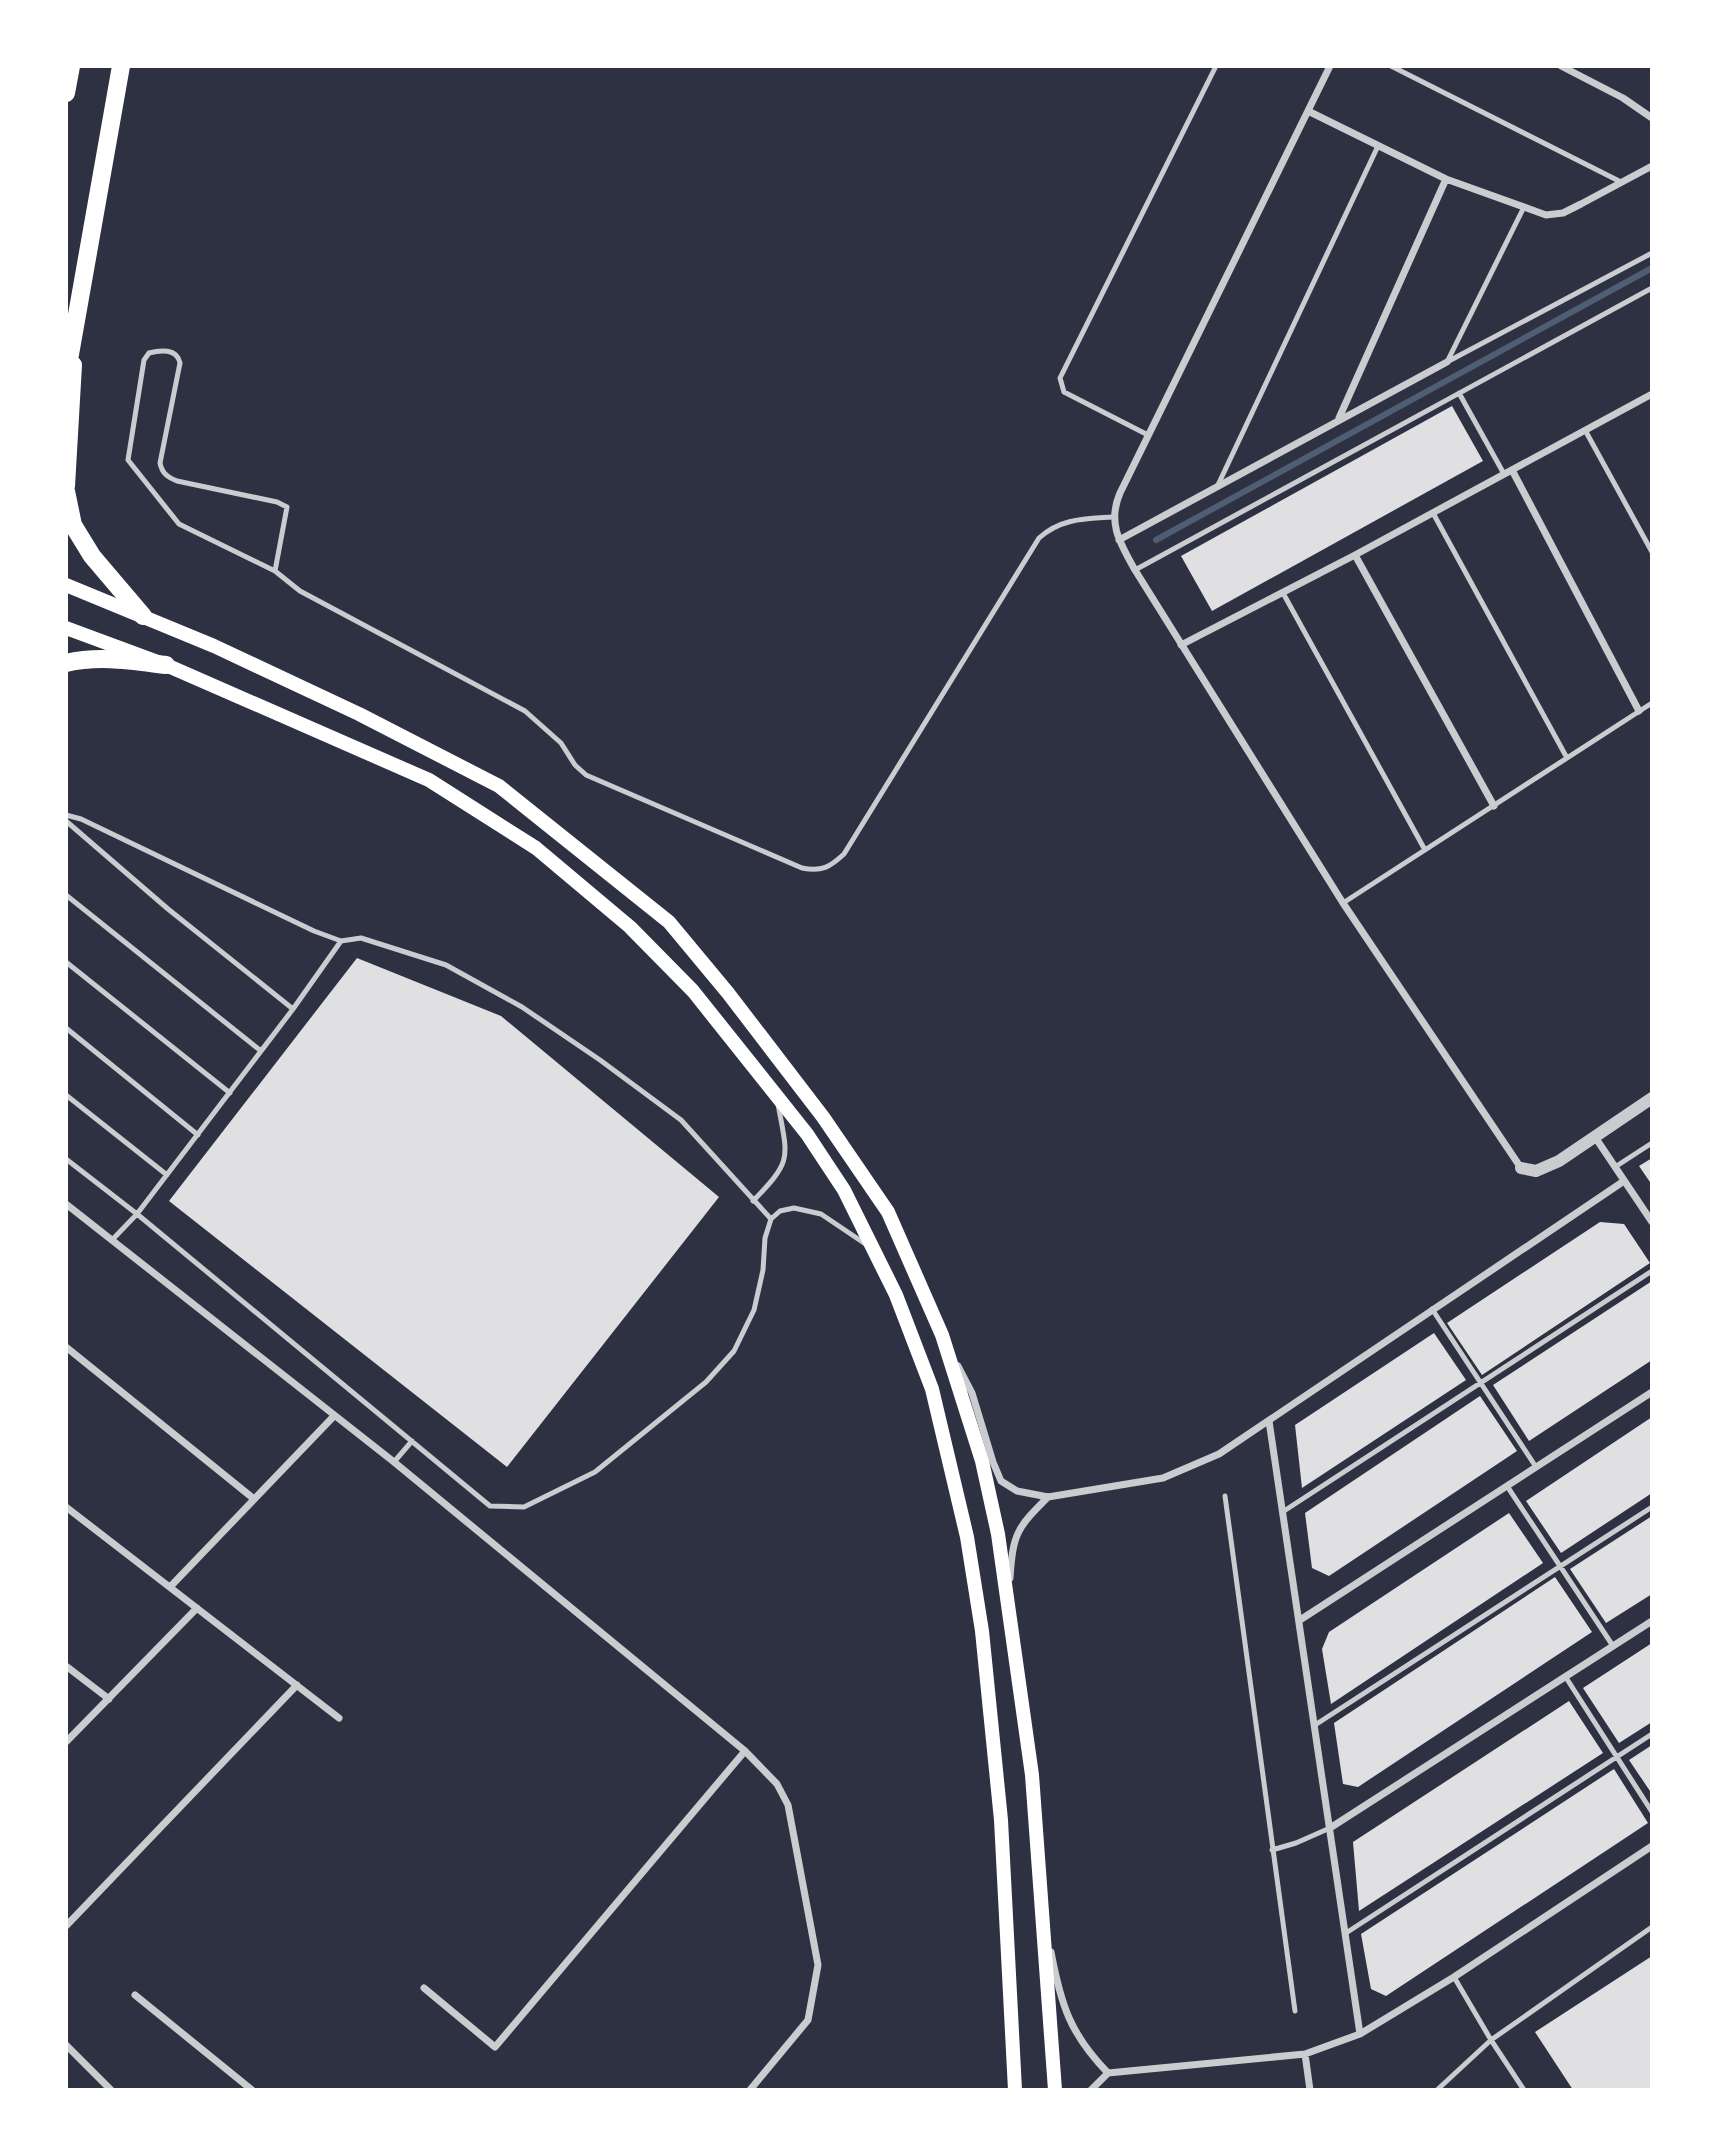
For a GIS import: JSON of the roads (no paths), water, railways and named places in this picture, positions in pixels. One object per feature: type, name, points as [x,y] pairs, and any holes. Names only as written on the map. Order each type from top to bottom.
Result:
[{"type":"main road","points":[[66,93],[71,66]]},
{"type":"main road","points":[[66,377],[121,66]]},
{"type":"main road","points":[[75,330],[66,488],[73,525],[92,556],[143,616]]},
{"type":"main road","points":[[66,586],[214,646],[359,714],[499,786],[669,922],[728,993],[823,1117],[888,1212],[942,1335],[982,1461],[998,1534],[1032,1775],[1055,2090]]},
{"type":"main road","points":[[66,628],[166,665],[429,780],[536,848],[630,927],[693,991],[807,1134],[844,1190],[896,1295],[932,1388],[967,1536],[982,1631],[1001,1819],[1015,2090]]},
{"type":"main road","points":[[66,663],[84,659],[111,659],[166,665]]},
{"type":"street","points":[[1330,66],[1114,506],[1113,517],[1119,540],[1181,645],[1343,903],[1521,1168],[1536,1171],[1559,1161],[1651,1098]]},
{"type":"street","points":[[1561,66],[1623,98],[1651,118]]},
{"type":"street","points":[[1308,111],[1446,178],[1545,215],[1563,213],[1651,166]]},
{"type":"street","points":[[1339,419],[1446,178]]},
{"type":"street","points":[[1119,540],[1447,362]]},
{"type":"street","points":[[1181,645],[1355,555],[1651,394]]},
{"type":"street","points":[[1508,472],[1639,711]]},
{"type":"street","points":[[1355,555],[1494,806]]},
{"type":"street","points":[[1595,1137],[1651,1222]]},
{"type":"street","points":[[942,1335],[972,1394],[1001,1481],[1017,1491],[1048,1497],[1163,1478],[1219,1454],[1624,1181]]},
{"type":"street","points":[[66,1204],[394,1462],[745,1751],[777,1784],[788,1805],[818,1965],[808,2020],[750,2090]]},
{"type":"street","points":[[66,1347],[254,1499]]},
{"type":"street","points":[[1300,1620],[1651,1392]]},
{"type":"street","points":[[170,1587],[334,1416]]},
{"type":"street","points":[[1269,1421],[1360,2034]]},
{"type":"street","points":[[1008,1608],[1015,1536],[1028,1517],[1048,1497]]},
{"type":"street","points":[[66,1507],[339,1718]]},
{"type":"street","points":[[66,1742],[197,1608]]},
{"type":"street","points":[[1330,1828],[1651,1621]]},
{"type":"street","points":[[66,1666],[108,1699]]},
{"type":"street","points":[[66,1926],[296,1685]]},
{"type":"street","points":[[424,1988],[495,2047],[745,1751]]},
{"type":"street","points":[[1091,2090],[1108,2073],[1305,2054],[1360,2034],[1454,1977],[1651,1846]]},
{"type":"street","points":[[1041,1900],[1058,1989],[1071,2023],[1087,2051],[1108,2073]]},
{"type":"street","points":[[135,1995],[252,2090]]},
{"type":"street","points":[[66,2045],[111,2090]]},
{"type":"street","points":[[1305,2054],[1310,2090]]},
{"type":"lane","points":[[1148,435],[1064,392],[1060,378],[1216,66]]},
{"type":"lane","points":[[1391,66],[1620,183]]},
{"type":"lane","points":[[1217,487],[1378,146]]},
{"type":"lane","points":[[1447,362],[1524,207]]},
{"type":"lane","points":[[1447,362],[1651,253]]},
{"type":"lane","points":[[1135,570],[1651,288]]},
{"type":"lane","points":[[275,571],[287,507],[277,502],[177,481],[162,471],[160,463],[180,363],[173,353],[149,353],[144,360],[127,456],[130,464],[179,524],[275,571],[300,591],[525,711],[561,743],[575,765],[586,775],[802,868],[817,871],[831,866],[844,854],[1039,538],[1062,523],[1078,519],[1113,517]]},
{"type":"lane","points":[[1460,393],[1508,472]]},
{"type":"lane","points":[[1585,430],[1651,552]]},
{"type":"lane","points":[[1433,513],[1567,758]]},
{"type":"lane","points":[[1283,593],[1424,850]]},
{"type":"lane","points":[[1343,903],[1651,703]]},
{"type":"lane","points":[[66,815],[81,819],[314,931],[341,941],[361,938],[446,965],[522,1007],[681,1120],[771,1219]]},
{"type":"lane","points":[[66,821],[168,909],[293,1009]]},
{"type":"lane","points":[[66,895],[261,1051]]},
{"type":"lane","points":[[112,1240],[137,1214],[198,1135],[341,941]]},
{"type":"lane","points":[[66,962],[229,1093]]},
{"type":"lane","points":[[66,1028],[198,1135]]},
{"type":"lane","points":[[66,1095],[167,1175]]},
{"type":"lane","points":[[753,1201],[778,1175],[785,1161],[785,1143],[776,1095]]},
{"type":"lane","points":[[1615,1167],[1651,1143]]},
{"type":"lane","points":[[66,1159],[137,1214],[490,1506],[524,1507],[594,1472],[706,1382],[734,1350],[754,1310],[771,1219],[780,1211],[809,1209],[875,1250]]},
{"type":"lane","points":[[1284,1511],[1651,1270]]},
{"type":"lane","points":[[1432,1309],[1536,1467]]},
{"type":"lane","points":[[394,1462],[412,1441]]},
{"type":"lane","points":[[1507,1486],[1613,1646]]},
{"type":"lane","points":[[1224,1496],[1296,2011]]},
{"type":"lane","points":[[1315,1725],[1651,1507]]},
{"type":"lane","points":[[1565,1676],[1651,1812]]},
{"type":"lane","points":[[1346,1933],[1651,1734]]},
{"type":"lane","points":[[1272,1850],[1330,1828]]},
{"type":"lane","points":[[1437,2090],[1490,2040],[1651,1927]]},
{"type":"lane","points":[[1454,1977],[1490,2040],[1524,2090]]},
{"type":"waterway","points":[[1156,540],[1652,268]]}]
